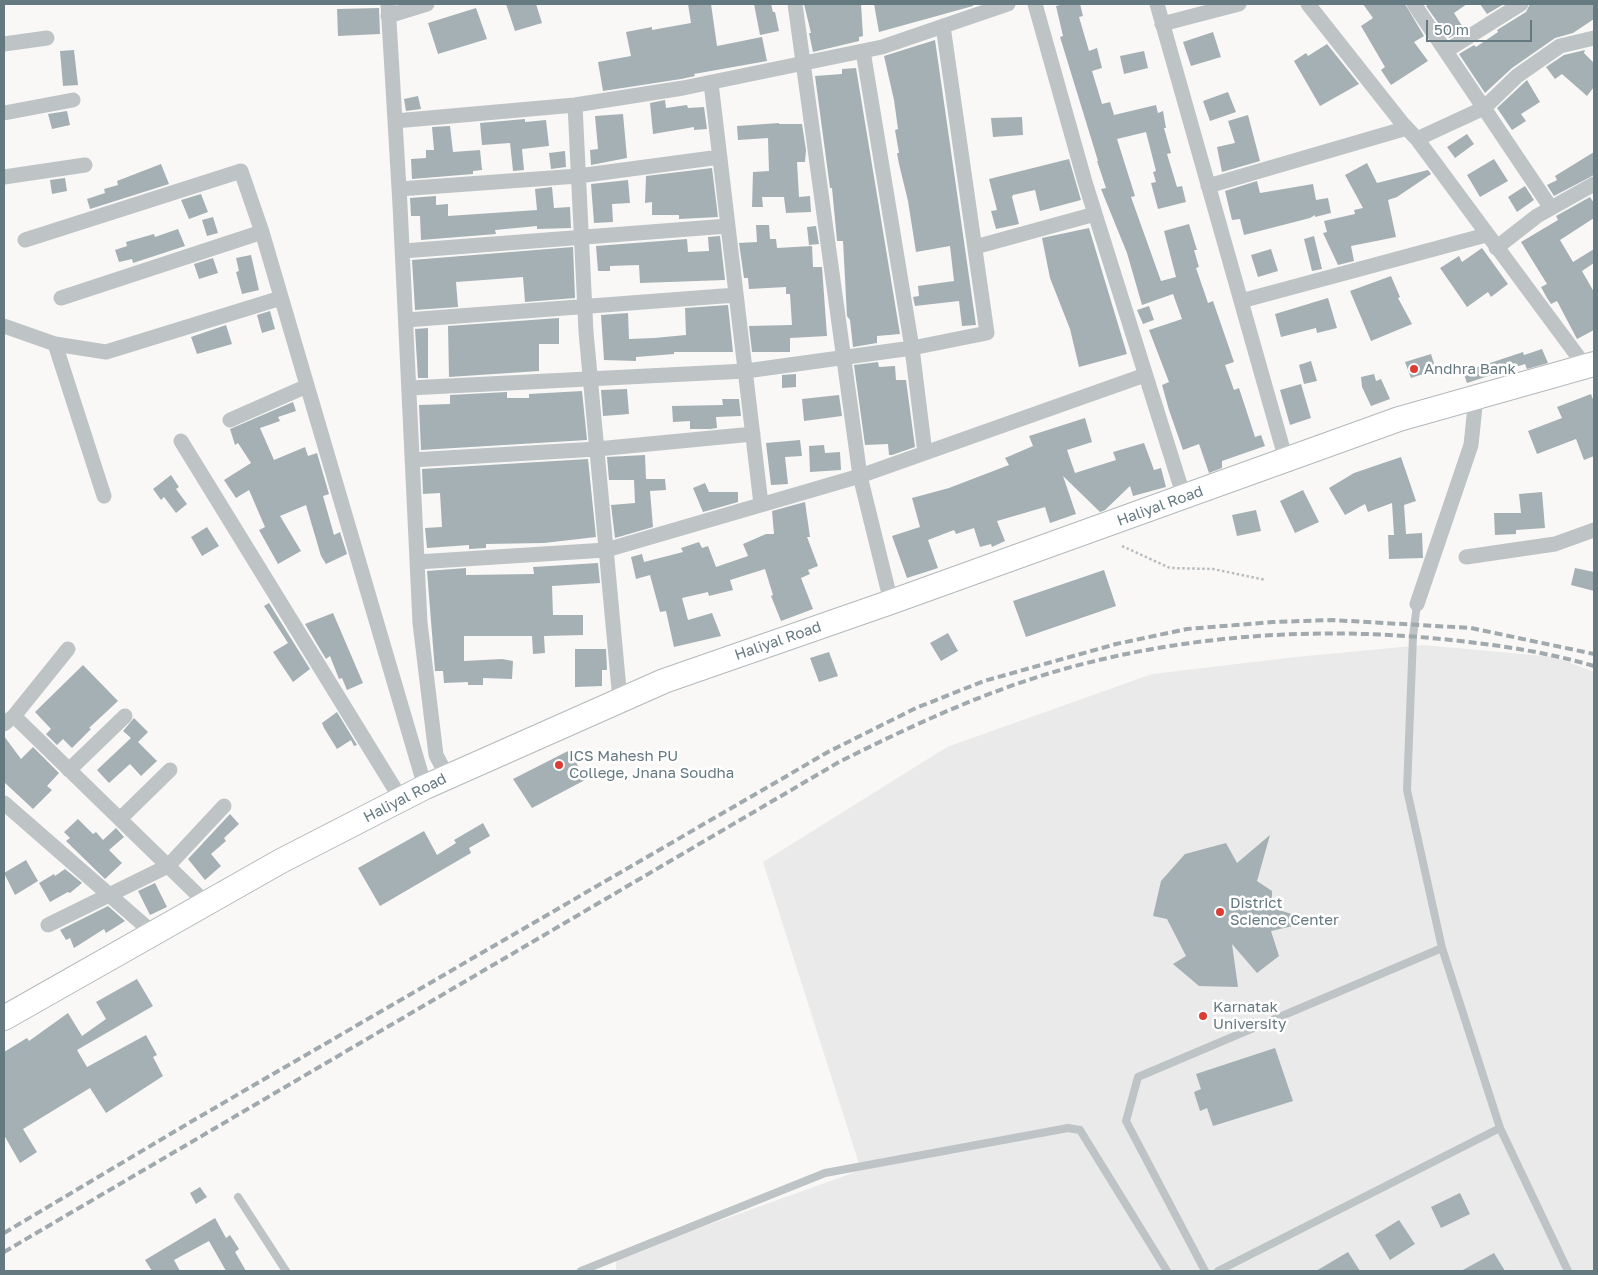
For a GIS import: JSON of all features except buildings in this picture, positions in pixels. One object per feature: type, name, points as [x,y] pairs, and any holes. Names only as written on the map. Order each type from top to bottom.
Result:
[{"type":"main road","name":"Haliyal Road","points":[[4,1018],[281,861],[425,787],[664,680],[890,602],[1398,419],[1590,365]]},
{"type":"street","points":[[427,4],[388,10],[400,188],[420,623],[436,755],[447,776]]},
{"type":"street","points":[[795,4],[860,476],[890,602]]},
{"type":"street","points":[[395,121],[575,105],[711,83],[804,65],[882,47],[1008,4]]},
{"type":"street","points":[[1035,4],[1095,214],[1184,497]]},
{"type":"street","points":[[1157,4],[1286,460]]},
{"type":"street","points":[[1162,24],[1239,4]]},
{"type":"street","points":[[1308,4],[1406,128],[1417,139],[1486,235],[1590,365]]},
{"type":"street","points":[[1414,4],[1551,208]]},
{"type":"street","points":[[1446,51],[1520,4]]},
{"type":"street","points":[[409,388],[746,371],[912,348],[987,333],[943,26]]},
{"type":"street","points":[[4,44],[47,38]]},
{"type":"street","points":[[1417,139],[1484,108],[1517,76],[1560,46],[1594,38]]},
{"type":"street","points":[[863,52],[912,348],[926,453]]},
{"type":"street","points":[[711,83],[761,504]]},
{"type":"street","points":[[4,113],[73,100]]},
{"type":"street","points":[[575,105],[590,379],[620,700]]},
{"type":"street","points":[[1208,186],[1406,128]]},
{"type":"street","points":[[400,188],[578,176],[720,158]]},
{"type":"street","points":[[4,177],[85,165]]},
{"type":"street","points":[[25,240],[241,171],[262,232],[425,787]]},
{"type":"street","points":[[1496,248],[1537,216],[1594,184]]},
{"type":"street","points":[[975,247],[1095,214]]},
{"type":"street","points":[[403,251],[728,226]]},
{"type":"street","points":[[61,298],[262,232]]},
{"type":"street","points":[[1241,301],[1486,235]]},
{"type":"street","points":[[406,320],[736,296]]},
{"type":"street","points":[[4,326],[55,344],[106,352],[281,298]]},
{"type":"street","points":[[55,344],[104,496]]},
{"type":"street","points":[[417,562],[606,550],[860,476],[1146,375]]},
{"type":"street","points":[[230,420],[307,386]]},
{"type":"street","points":[[1417,604],[1471,446],[1476,397]]},
{"type":"street","points":[[412,460],[597,449],[753,434]]},
{"type":"street","points":[[182,442],[401,800]]},
{"type":"street","points":[[1466,557],[1555,544],[1594,530]]},
{"type":"street","points":[[68,650],[9,720],[69,770],[206,903]]},
{"type":"street","points":[[69,770],[125,716]]},
{"type":"street","points":[[120,820],[170,770]]},
{"type":"street","points":[[4,803],[153,933]]},
{"type":"street","points":[[48,925],[168,866],[224,806]]},
{"type":"lane","points":[[1417,604],[1413,636],[1407,790],[1442,948],[1500,1128],[1568,1271]]},
{"type":"lane","points":[[1205,1271],[1126,1121],[1138,1077],[1442,948]]},
{"type":"lane","points":[[581,1271],[825,1173],[1068,1128],[1080,1130],[1167,1271]]},
{"type":"lane","points":[[1218,1271],[1500,1128]]},
{"type":"lane","points":[[238,1196],[286,1271]]},
{"type":"path","points":[[1122,546],[1170,568],[1212,569],[1266,580]]},
{"type":"shaded area","name":"Karnatak University","points":[[1423,645],[1555,657],[1594,672],[1594,1271],[616,1271],[616,1258],[861,1170],[763,862],[947,747],[1152,674],[1296,657]]},
{"type":"railway","points":[[4,1233],[199,1117],[828,752],[916,708],[984,681],[1116,644],[1187,629],[1273,622],[1332,620],[1471,628],[1594,654]]},
{"type":"railway","points":[[4,1252],[839,762],[896,734],[984,696],[1044,675],[1122,655],[1170,646],[1266,636],[1314,634],[1412,636],[1511,648],[1594,666]]},
{"type":"place","name":"Andhra Bank","points":[[1414,369]]},
{"type":"place","name":"ICS Mahesh PU College, Jnana Soudha","points":[[559,765]]},
{"type":"place","name":"District Science Center","points":[[1220,912]]},
{"type":"place","name":"Karnatak University","points":[[1203,1016]]}]
